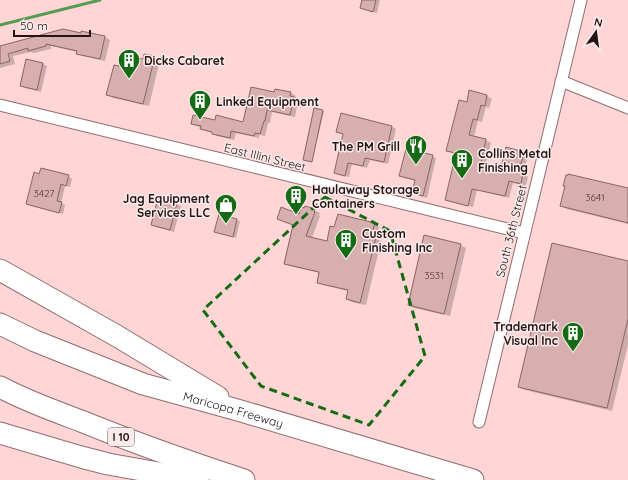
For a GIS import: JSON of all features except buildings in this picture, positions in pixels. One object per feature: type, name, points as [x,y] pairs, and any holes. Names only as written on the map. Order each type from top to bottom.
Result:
[{"type":"highway","points":[[0,270],[117,336],[241,411]]},
{"type":"highway","name":"Maricopa Freeway","points":[[0,324],[34,341],[143,384],[241,411],[473,480]]},
{"type":"highway","name":"I 10","points":[[0,387],[18,396],[119,436],[244,480]]},
{"type":"highway","points":[[0,433],[108,464],[198,480]]},
{"type":"street","name":"South 36th Street","points":[[479,422],[580,0]]},
{"type":"street","points":[[561,82],[628,108]]},
{"type":"street","name":"East Illini Street","points":[[0,106],[524,233]]},
{"type":"highlighted area","points":[[325,197],[390,231],[425,356],[369,425],[261,386],[203,310]]},
{"type":"waterway","points":[[0,25],[100,0]]},
{"type":"place","name":"Dicks Cabaret","points":[[129,80]]},
{"type":"place","name":"Linked Equipment","points":[[200,120]]},
{"type":"place","name":"The PM Grill","points":[[416,166]]},
{"type":"place","name":"Collins Metal Finishing","points":[[462,180]]},
{"type":"place","name":"Haulaway Storage Containers","points":[[296,216]]},
{"type":"place","name":"Jag Equipment Services LLC","points":[[226,224]]},
{"type":"place","name":"Custom Finishing Inc","points":[[346,260]]},
{"type":"place","name":"Trademark Visual Inc","points":[[573,352]]}]
